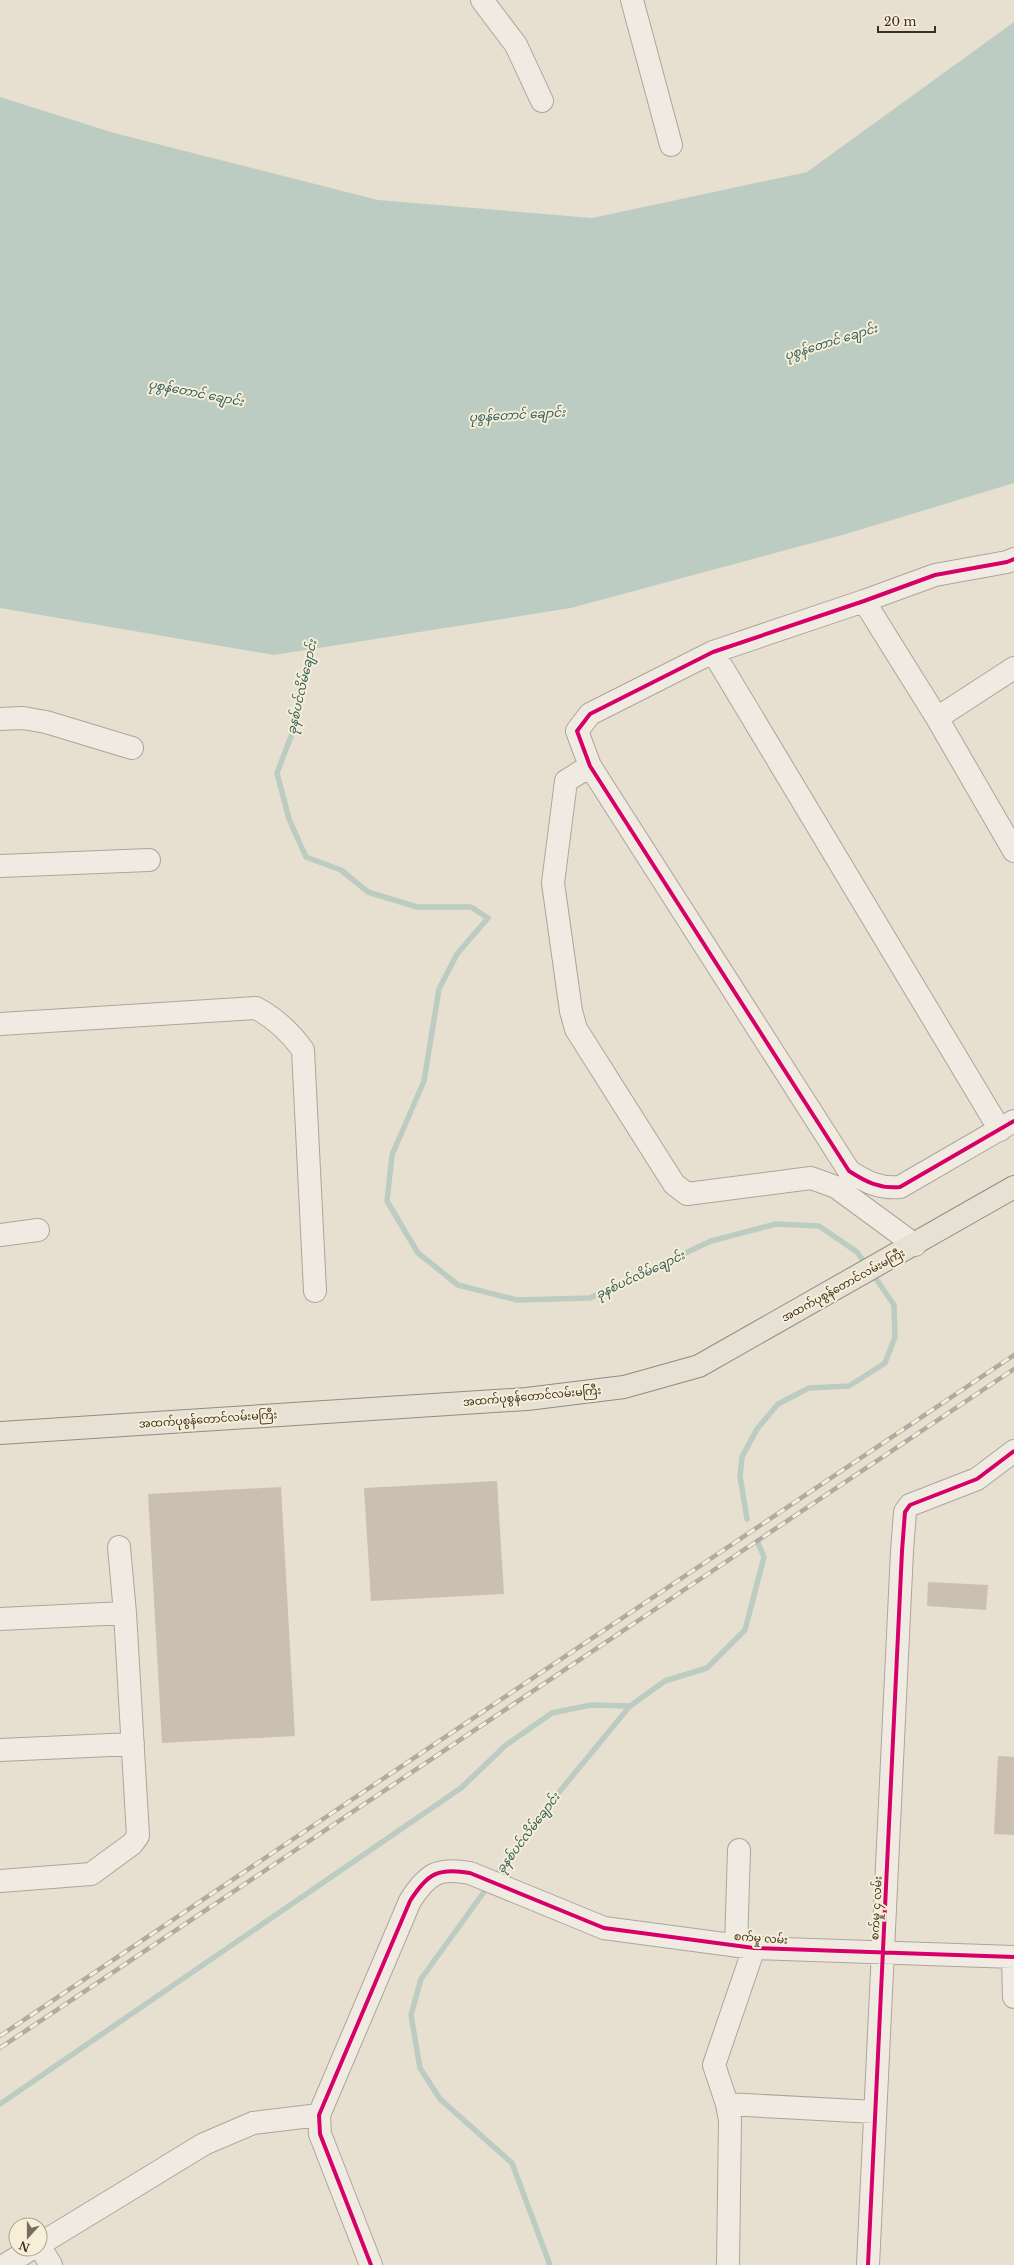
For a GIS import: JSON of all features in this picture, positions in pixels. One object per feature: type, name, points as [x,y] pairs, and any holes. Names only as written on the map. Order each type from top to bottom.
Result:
[{"type":"main road","name":"အထက်ပုစွန်တောင်လမ်းမကြီး","points":[[0,1433],[527,1399],[624,1387],[699,1366],[915,1245],[1014,1187]]},
{"type":"street","points":[[482,0],[516,44],[542,101]]},
{"type":"street","points":[[632,0],[671,145]]},
{"type":"street","points":[[713,652],[1007,1126],[900,1187],[887,1188],[878,1186],[849,1171],[590,766],[577,731],[590,714],[713,652],[864,601],[935,574],[1012,564]]},
{"type":"street","points":[[864,601],[937,718],[1014,851]]},
{"type":"street","points":[[937,718],[1014,668]]},
{"type":"street","points":[[0,719],[23,718],[46,722],[132,748]]},
{"type":"street","points":[[590,766],[566,782],[553,884],[571,1011],[576,1029],[674,1184],[687,1194],[811,1178],[836,1187],[915,1245]]},
{"type":"street","points":[[0,866],[149,860]]},
{"type":"street","points":[[0,1024],[256,1008],[271,1016],[294,1037],[304,1050],[315,1292]]},
{"type":"street","points":[[0,1235],[38,1230]]},
{"type":"street","name":"စက်မှု ၄ လမ်း","points":[[868,2265],[905,1512],[910,1505],[977,1478],[1014,1451]]},
{"type":"street","points":[[0,1881],[91,1874],[132,1844],[138,1836],[120,1547]]},
{"type":"street","points":[[0,1619],[125,1613]]},
{"type":"street","points":[[0,1750],[133,1744]]},
{"type":"street","points":[[728,2265],[730,2120],[727,2104],[714,2065],[745,1947],[739,1850]]},
{"type":"street","name":"စက်မှု လမ်း","points":[[319,2115],[410,1901],[419,1886],[432,1874],[450,1869],[470,1873],[604,1928],[745,1947],[1014,1957]]},
{"type":"street","points":[[1014,1957],[1014,1997]]},
{"type":"street","points":[[727,2104],[876,2112]]},
{"type":"street","points":[[48,2240],[204,2144],[253,2123],[319,2115],[320,2134],[371,2265]]},
{"type":"street","points":[[5,2265],[18,2257]]},
{"type":"water","name":"ပုစွန်တောင် ချောင်း","points":[[1014,22],[1014,483],[846,534],[571,608],[274,655],[0,608],[0,97],[114,133],[378,200],[592,218],[807,172]]},
{"type":"building","points":[[497,1481],[504,1594],[371,1601],[364,1488]]},
{"type":"building","points":[[281,1487],[295,1736],[162,1743],[148,1494]]},
{"type":"building","points":[[928,1582],[988,1585],[986,1610],[927,1606]]},
{"type":"building","points":[[998,1756],[1014,1757],[1014,1835],[994,1834]]},
{"type":"waterway","name":"ခုနစ်ပင်လိမ်ချောင်း","points":[[312,643],[295,726],[277,773],[289,819],[306,857],[341,870],[368,892],[417,907],[471,907],[488,918],[457,954],[439,989],[424,1081],[392,1155],[387,1201],[418,1253],[458,1285],[517,1300],[590,1298],[711,1241],[776,1224],[819,1226],[857,1252],[867,1266]]},
{"type":"waterway","name":"ခုနစ်ပင်လိမ်ချောင်း","points":[[747,1519],[740,1476],[742,1457],[757,1429],[778,1404],[809,1388],[849,1386],[885,1363],[895,1337],[894,1305],[872,1273]]},
{"type":"waterway","name":"ခုနစ်ပင်လိမ်ချောင်း","points":[[494,1878],[532,1825],[630,1706],[665,1681],[707,1668],[745,1630],[764,1557],[758,1543]]},
{"type":"waterway","points":[[0,2104],[461,1788],[506,1745],[552,1713],[591,1705],[630,1706]]},
{"type":"waterway","name":"ခုနစ်ပင်လိမ်ချောင်း","points":[[489,1885],[421,1979],[411,2015],[420,2068],[440,2099],[512,2163],[550,2265]]},
{"type":"railway","points":[[0,2036],[1014,1355]]},
{"type":"railway","points":[[0,2048],[1014,1369]]},
{"type":"cycle path","points":[[1014,559],[1007,562],[935,575],[864,601],[713,652],[590,714],[577,731],[590,766],[849,1171],[873,1184],[886,1187],[900,1187],[1014,1121]]},
{"type":"cycle path","points":[[868,2265],[905,1512],[910,1505],[977,1479],[1014,1451]]},
{"type":"cycle path","points":[[371,2265],[320,2134],[319,2115],[410,1901],[422,1884],[434,1875],[441,1872],[450,1871],[470,1873],[604,1928],[754,1948],[1014,1957]]}]
